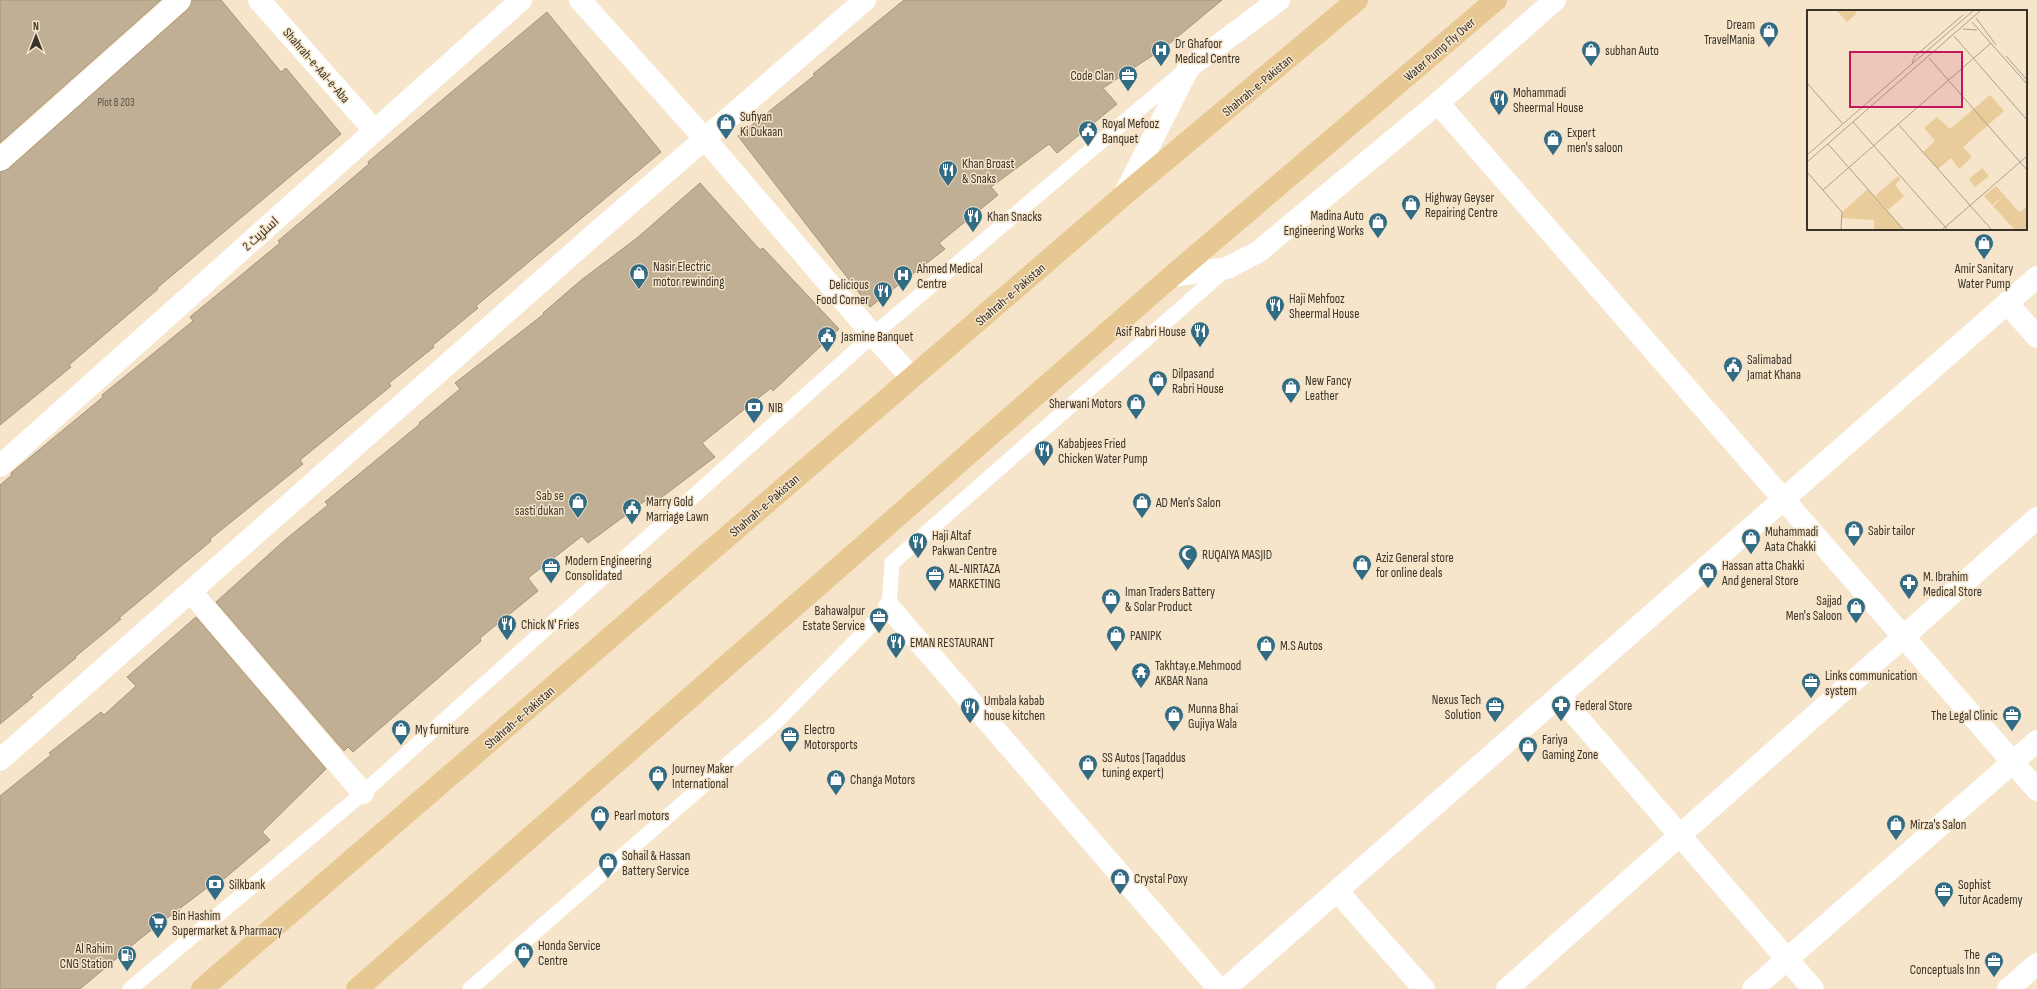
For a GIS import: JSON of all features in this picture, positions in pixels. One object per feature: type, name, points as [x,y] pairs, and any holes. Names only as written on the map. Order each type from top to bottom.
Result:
[{"type":"highway","name":"Shahrah-e-Pakistan","points":[[202,989],[1124,195],[1357,0]]},
{"type":"highway","name":"Water Pump Fly Over","points":[[1172,276],[1496,0]]},
{"type":"highway","points":[[357,989],[1172,276]]},
{"type":"street","points":[[0,160],[180,0]]},
{"type":"street","name":"Shahrah-e-Aal-e-Aba","points":[[259,0],[374,130]]},
{"type":"street","name":"اسٹریٹ 2","points":[[0,466],[521,0]]},
{"type":"street","points":[[580,0],[705,139],[873,335],[912,378]]},
{"type":"street","points":[[0,760],[596,232],[865,0]]},
{"type":"street","points":[[1124,195],[1189,66],[1279,0]]},
{"type":"street","points":[[1172,276],[1228,268],[1258,252],[1438,103],[1556,0]]},
{"type":"street","points":[[1438,103],[2037,790]]},
{"type":"street","points":[[1225,989],[2037,277]]},
{"type":"street","points":[[2007,304],[2037,337]]},
{"type":"street","points":[[1507,989],[2037,518]]},
{"type":"street","points":[[190,592],[363,793]]},
{"type":"street","points":[[889,607],[1219,989]]},
{"type":"street","points":[[1559,696],[1813,989]]},
{"type":"street","points":[[1753,989],[2037,741]]},
{"type":"street","points":[[1336,891],[1424,989]]},
{"type":"street","points":[[2008,989],[2037,964]]},
{"type":"lane","points":[[130,989],[363,793],[873,335],[1189,66]]},
{"type":"lane","points":[[470,989],[777,720],[889,607],[892,563],[1228,268]]},
{"type":"building","points":[[0,0],[161,0],[0,143]]},
{"type":"building","points":[[192,0],[221,0],[281,72],[286,68],[341,134],[157,288],[158,289],[69,365],[71,367],[0,425],[0,172],[8,169],[188,9]]},
{"type":"building","points":[[904,0],[1222,0],[1164,48],[1103,88],[1117,104],[1057,153],[1049,144],[991,187],[998,195],[939,243],[945,249],[870,307],[738,136],[815,75],[813,74]]},
{"type":"building","points":[[547,12],[661,152],[476,306],[478,308],[433,345],[434,347],[389,383],[391,386],[300,460],[303,464],[210,539],[211,541],[119,618],[121,619],[31,695],[33,697],[0,724],[0,485],[12,475],[11,473],[103,397],[102,395],[193,321],[190,317],[280,243],[278,241],[369,164],[368,162]]},
{"type":"building","points":[[700,183],[760,250],[763,248],[839,329],[773,391],[771,388],[702,443],[715,457],[654,503],[649,498],[588,543],[582,536],[528,578],[538,591],[480,638],[481,641],[353,752],[348,747],[344,751],[216,602],[286,539],[328,505],[325,502],[460,389],[455,383],[544,314],[543,313],[580,281],[637,238]]},
{"type":"building","points":[[196,617],[326,769],[262,832],[270,840],[218,884],[216,881],[141,938],[80,989],[0,989],[0,796],[51,755],[49,753],[101,712],[104,715],[136,686],[127,677]]},
{"type":"place","name":"Dream TravelMania","points":[[1769,48]]},
{"type":"place","name":"Dr Ghafoor Medical Centre","points":[[1161,67]]},
{"type":"place","name":"subhan Auto","points":[[1591,67]]},
{"type":"place","name":"Code Clan","points":[[1128,92]]},
{"type":"place","name":"Mohammadi Sheermal House","points":[[1499,116]]},
{"type":"place","name":"Sufiyan Ki Dukaan","points":[[726,140]]},
{"type":"place","name":"Royal Mefooz Banquet","points":[[1088,147]]},
{"type":"place","name":"Expert men's saloon","points":[[1553,156]]},
{"type":"place","name":"Khan Broast & Snaks","points":[[948,187]]},
{"type":"place","name":"Highway Geyser Repairing Centre","points":[[1411,221]]},
{"type":"place","name":"Khan Snacks","points":[[973,233]]},
{"type":"place","name":"Madina Auto Engineering Works","points":[[1378,239]]},
{"type":"place","name":"Amir Sanitary Water Pump","points":[[1984,260]]},
{"type":"place","name":"Nasir Electric motor rewinding","points":[[639,290]]},
{"type":"place","name":"Ahmed Medical Centre","points":[[903,292]]},
{"type":"place","name":"Delicious Food Corner","points":[[883,308]]},
{"type":"place","name":"Haji Mehfooz Sheermal House","points":[[1275,322]]},
{"type":"place","name":"Asif Rabri House","points":[[1200,348]]},
{"type":"place","name":"Jasmine Banquet","points":[[827,353]]},
{"type":"place","name":"Salimabad Jamat Khana","points":[[1733,383]]},
{"type":"place","name":"Dilpasand Rabri House","points":[[1158,397]]},
{"type":"place","name":"New Fancy Leather","points":[[1291,404]]},
{"type":"place","name":"Sherwani Motors","points":[[1136,420]]},
{"type":"place","name":"NIB","points":[[754,424]]},
{"type":"place","name":"Kababjees Fried Chicken Water Pump","points":[[1044,467]]},
{"type":"place","name":"Sab se sasti dukan","points":[[578,519]]},
{"type":"place","name":"AD Men's Salon","points":[[1142,519]]},
{"type":"place","name":"Marry Gold Marriage Lawn","points":[[632,525]]},
{"type":"place","name":"Sabir tailor","points":[[1854,547]]},
{"type":"place","name":"Muhammadi Aata Chakki","points":[[1751,555]]},
{"type":"place","name":"Haji Altaf Pakwan Centre","points":[[918,559]]},
{"type":"place","name":"RUQAIYA MASJID","points":[[1188,571]]},
{"type":"place","name":"Aziz General store for online deals","points":[[1362,581]]},
{"type":"place","name":"Modern Engineering Consolidated","points":[[551,584]]},
{"type":"place","name":"Hassan atta Chakki And general Store","points":[[1708,589]]},
{"type":"place","name":"AL-NIRTAZA MARKETING","points":[[935,592]]},
{"type":"place","name":"M. Ibrahim Medical Store","points":[[1909,600]]},
{"type":"place","name":"Iman Traders Battery & Solar Product","points":[[1111,615]]},
{"type":"place","name":"Sajjad Men's Saloon","points":[[1856,624]]},
{"type":"place","name":"Bahawalpur Estate Service","points":[[879,634]]},
{"type":"place","name":"Chick N' Fries","points":[[507,641]]},
{"type":"place","name":"PANIPK","points":[[1116,652]]},
{"type":"place","name":"EMAN RESTAURANT","points":[[896,659]]},
{"type":"place","name":"M.S Autos","points":[[1266,662]]},
{"type":"place","name":"Takhtay.e.Mehmood AKBAR Nana","points":[[1141,689]]},
{"type":"place","name":"Links communication system","points":[[1811,699]]},
{"type":"place","name":"Federal Store","points":[[1561,722]]},
{"type":"place","name":"Nexus Tech Solution","points":[[1495,723]]},
{"type":"place","name":"Umbala kabab house kitchen","points":[[970,724]]},
{"type":"place","name":"Munna Bhai Gujiya Wala","points":[[1174,732]]},
{"type":"place","name":"The Legal Clinic","points":[[2012,732]]},
{"type":"place","name":"My furniture","points":[[401,746]]},
{"type":"place","name":"Electro Motorsports","points":[[790,753]]},
{"type":"place","name":"Fariya Gaming Zone","points":[[1528,763]]},
{"type":"place","name":"SS Autos (Taqaddus tuning expert)","points":[[1088,781]]},
{"type":"place","name":"Journey Maker International","points":[[658,792]]},
{"type":"place","name":"Changa Motors","points":[[836,796]]},
{"type":"place","name":"Pearl motors","points":[[600,832]]},
{"type":"place","name":"Mirza's Salon","points":[[1896,841]]},
{"type":"place","name":"Sohail & Hassan Battery Service","points":[[608,879]]},
{"type":"place","name":"Crystal Poxy","points":[[1120,895]]},
{"type":"place","name":"Silkbank","points":[[215,901]]},
{"type":"place","name":"Sophist Tutor Academy","points":[[1944,908]]},
{"type":"place","name":"Bin Hashim Supermarket & Pharmacy","points":[[158,939]]},
{"type":"place","name":"Honda Service Centre","points":[[524,969]]},
{"type":"place","name":"Al Rahim CNG Station","points":[[127,972]]},
{"type":"place","name":"The Conceptuals Inn","points":[[1994,978]]}]
